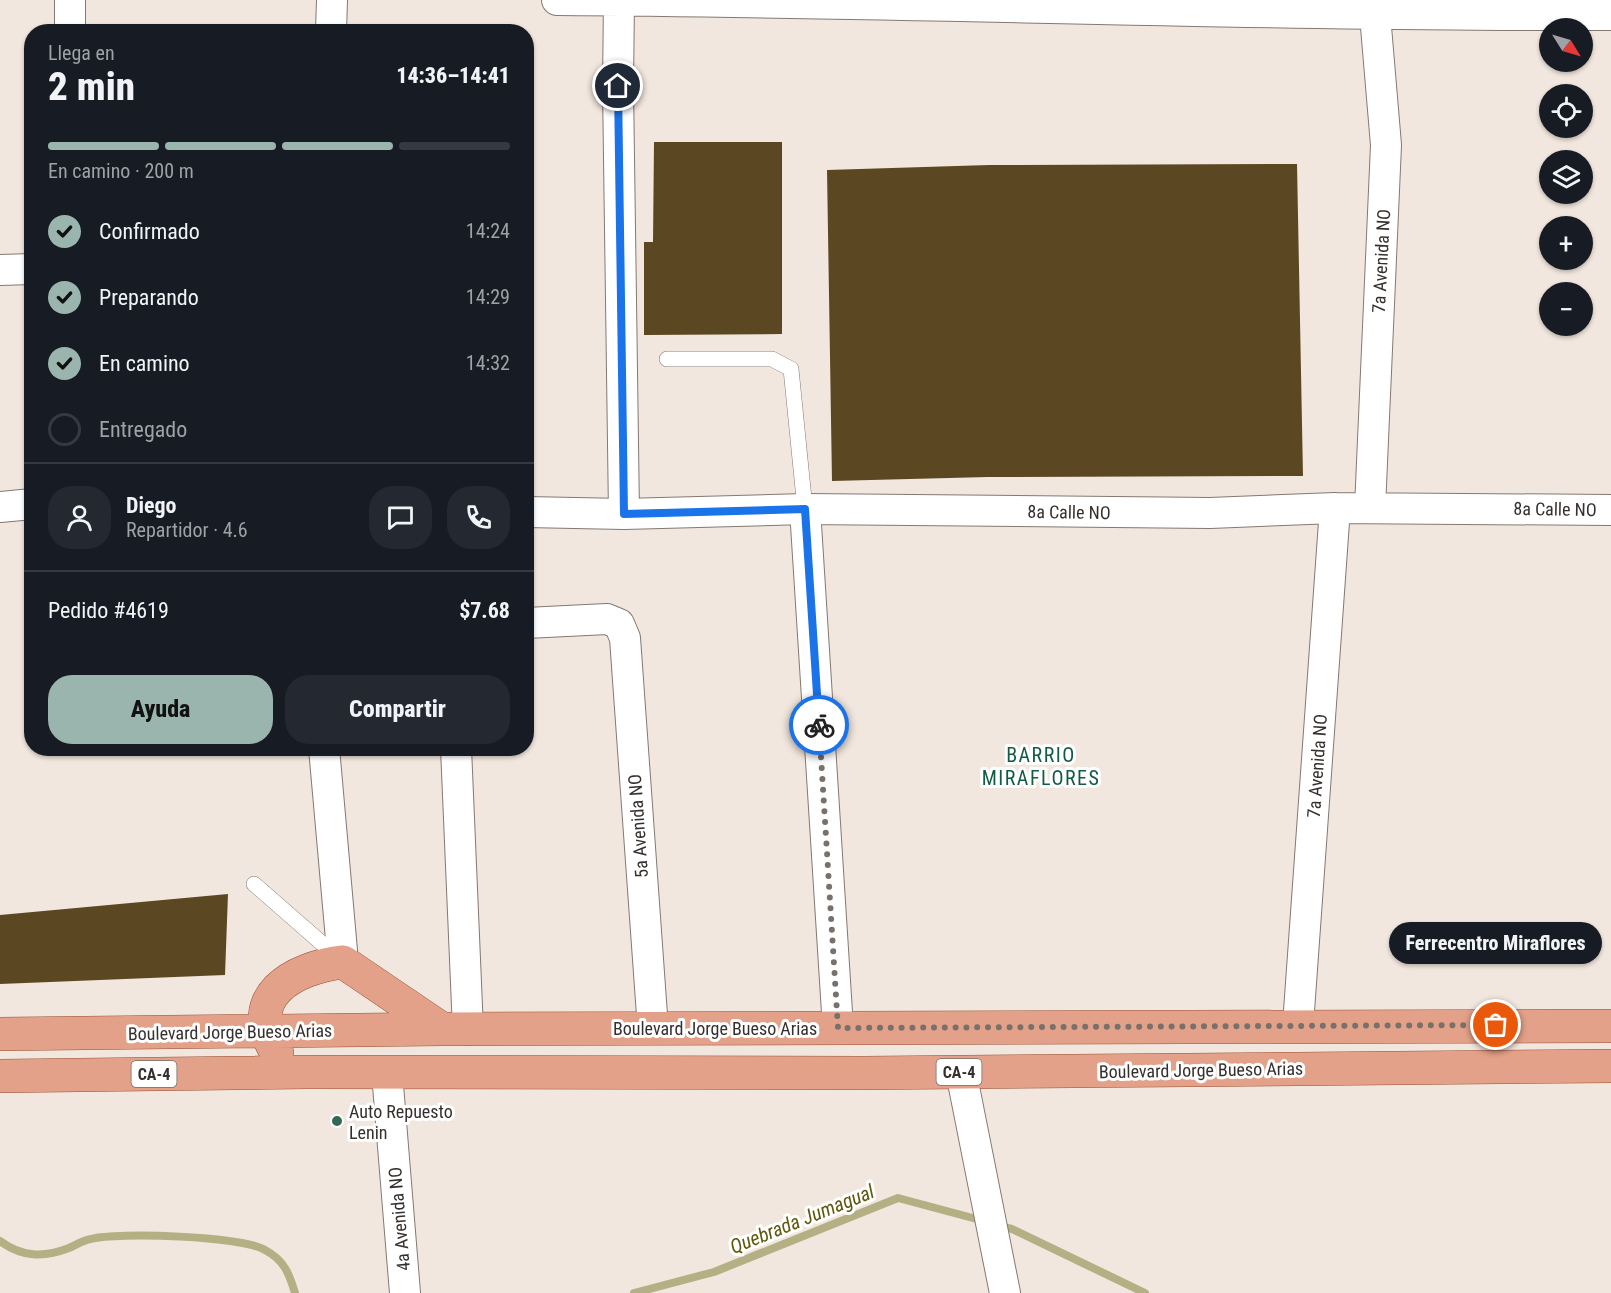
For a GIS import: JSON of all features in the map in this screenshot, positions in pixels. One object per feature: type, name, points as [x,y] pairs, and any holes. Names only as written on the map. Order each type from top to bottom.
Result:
[{"type":"main road","points":[[307,1072],[284,1060],[276,1051],[267,1032],[266,1007],[279,985],[297,974],[324,964],[343,962],[455,1029]]},
{"type":"main road","name":"Boulevard Jorge Bueso Arias","points":[[0,1034],[455,1029],[1298,1025],[1611,1026]]},
{"type":"main road","name":"Boulevard Jorge Bueso Arias","points":[[0,1076],[307,1072],[962,1072],[1611,1066]]},
{"type":"street","points":[[70,0],[70,24]]},
{"type":"street","points":[[331,24],[332,0]]},
{"type":"street","points":[[557,0],[1370,8],[1611,15]]},
{"type":"street","points":[[620,0],[618,86],[624,514]]},
{"type":"street","name":"7a Avenida NO","points":[[1370,8],[1386,145],[1370,508]]},
{"type":"street","points":[[0,270],[24,268]]},
{"type":"street","points":[[0,507],[24,505]]},
{"type":"street","name":"8a Calle NO","points":[[534,512],[624,514],[805,509],[1210,513],[1335,507],[1611,510]]},
{"type":"street","name":"7a Avenida NO","points":[[1298,1025],[1335,507]]},
{"type":"street","points":[[805,509],[838,1028]]},
{"type":"street","name":"5a Avenida NO","points":[[534,622],[607,619],[619,624],[625,638],[653,1029]]},
{"type":"street","points":[[325,756],[343,962]]},
{"type":"street","points":[[455,1029],[456,756]]},
{"type":"street","points":[[962,1072],[1005,1293]]},
{"type":"street","name":"4a Avenida NO","points":[[387,1073],[405,1293]]},
{"type":"lane","points":[[667,359],[772,359],[791,369],[805,509]]},
{"type":"lane","points":[[254,884],[343,962]]},
{"type":"building","points":[[654,142],[782,142],[782,334],[644,335],[644,242],[653,242]]},
{"type":"building","points":[[1297,164],[1303,476],[988,477],[832,481],[827,170],[989,165]]},
{"type":"building","points":[[228,894],[225,975],[0,984],[0,915]]},
{"type":"waterway","name":"Quebrada Jumagual","points":[[634,1293],[714,1272],[898,1198],[984,1221]]},
{"type":"waterway","name":"Quebrada Jumagual","points":[[999,1226],[1012,1229],[1145,1293]]},
{"type":"waterway","points":[[0,1241],[16,1250],[33,1254],[59,1251],[82,1241],[105,1237],[152,1236],[232,1241],[252,1245],[277,1258],[288,1273],[295,1293]]},
{"type":"way so far","points":[[819,725],[838,1028],[1496,1025]]},
{"type":"place","name":"Ferrecentro Miraflores","points":[[1496,1025]]},
{"type":"place","name":"Auto Repuesto Lenin","points":[[337,1121]]},
{"type":"district","name":"BARRIO MIRAFLORES","points":[[1041,766]]},
{"type":"route","points":[[618,86],[624,514],[805,509],[819,725]]}]
